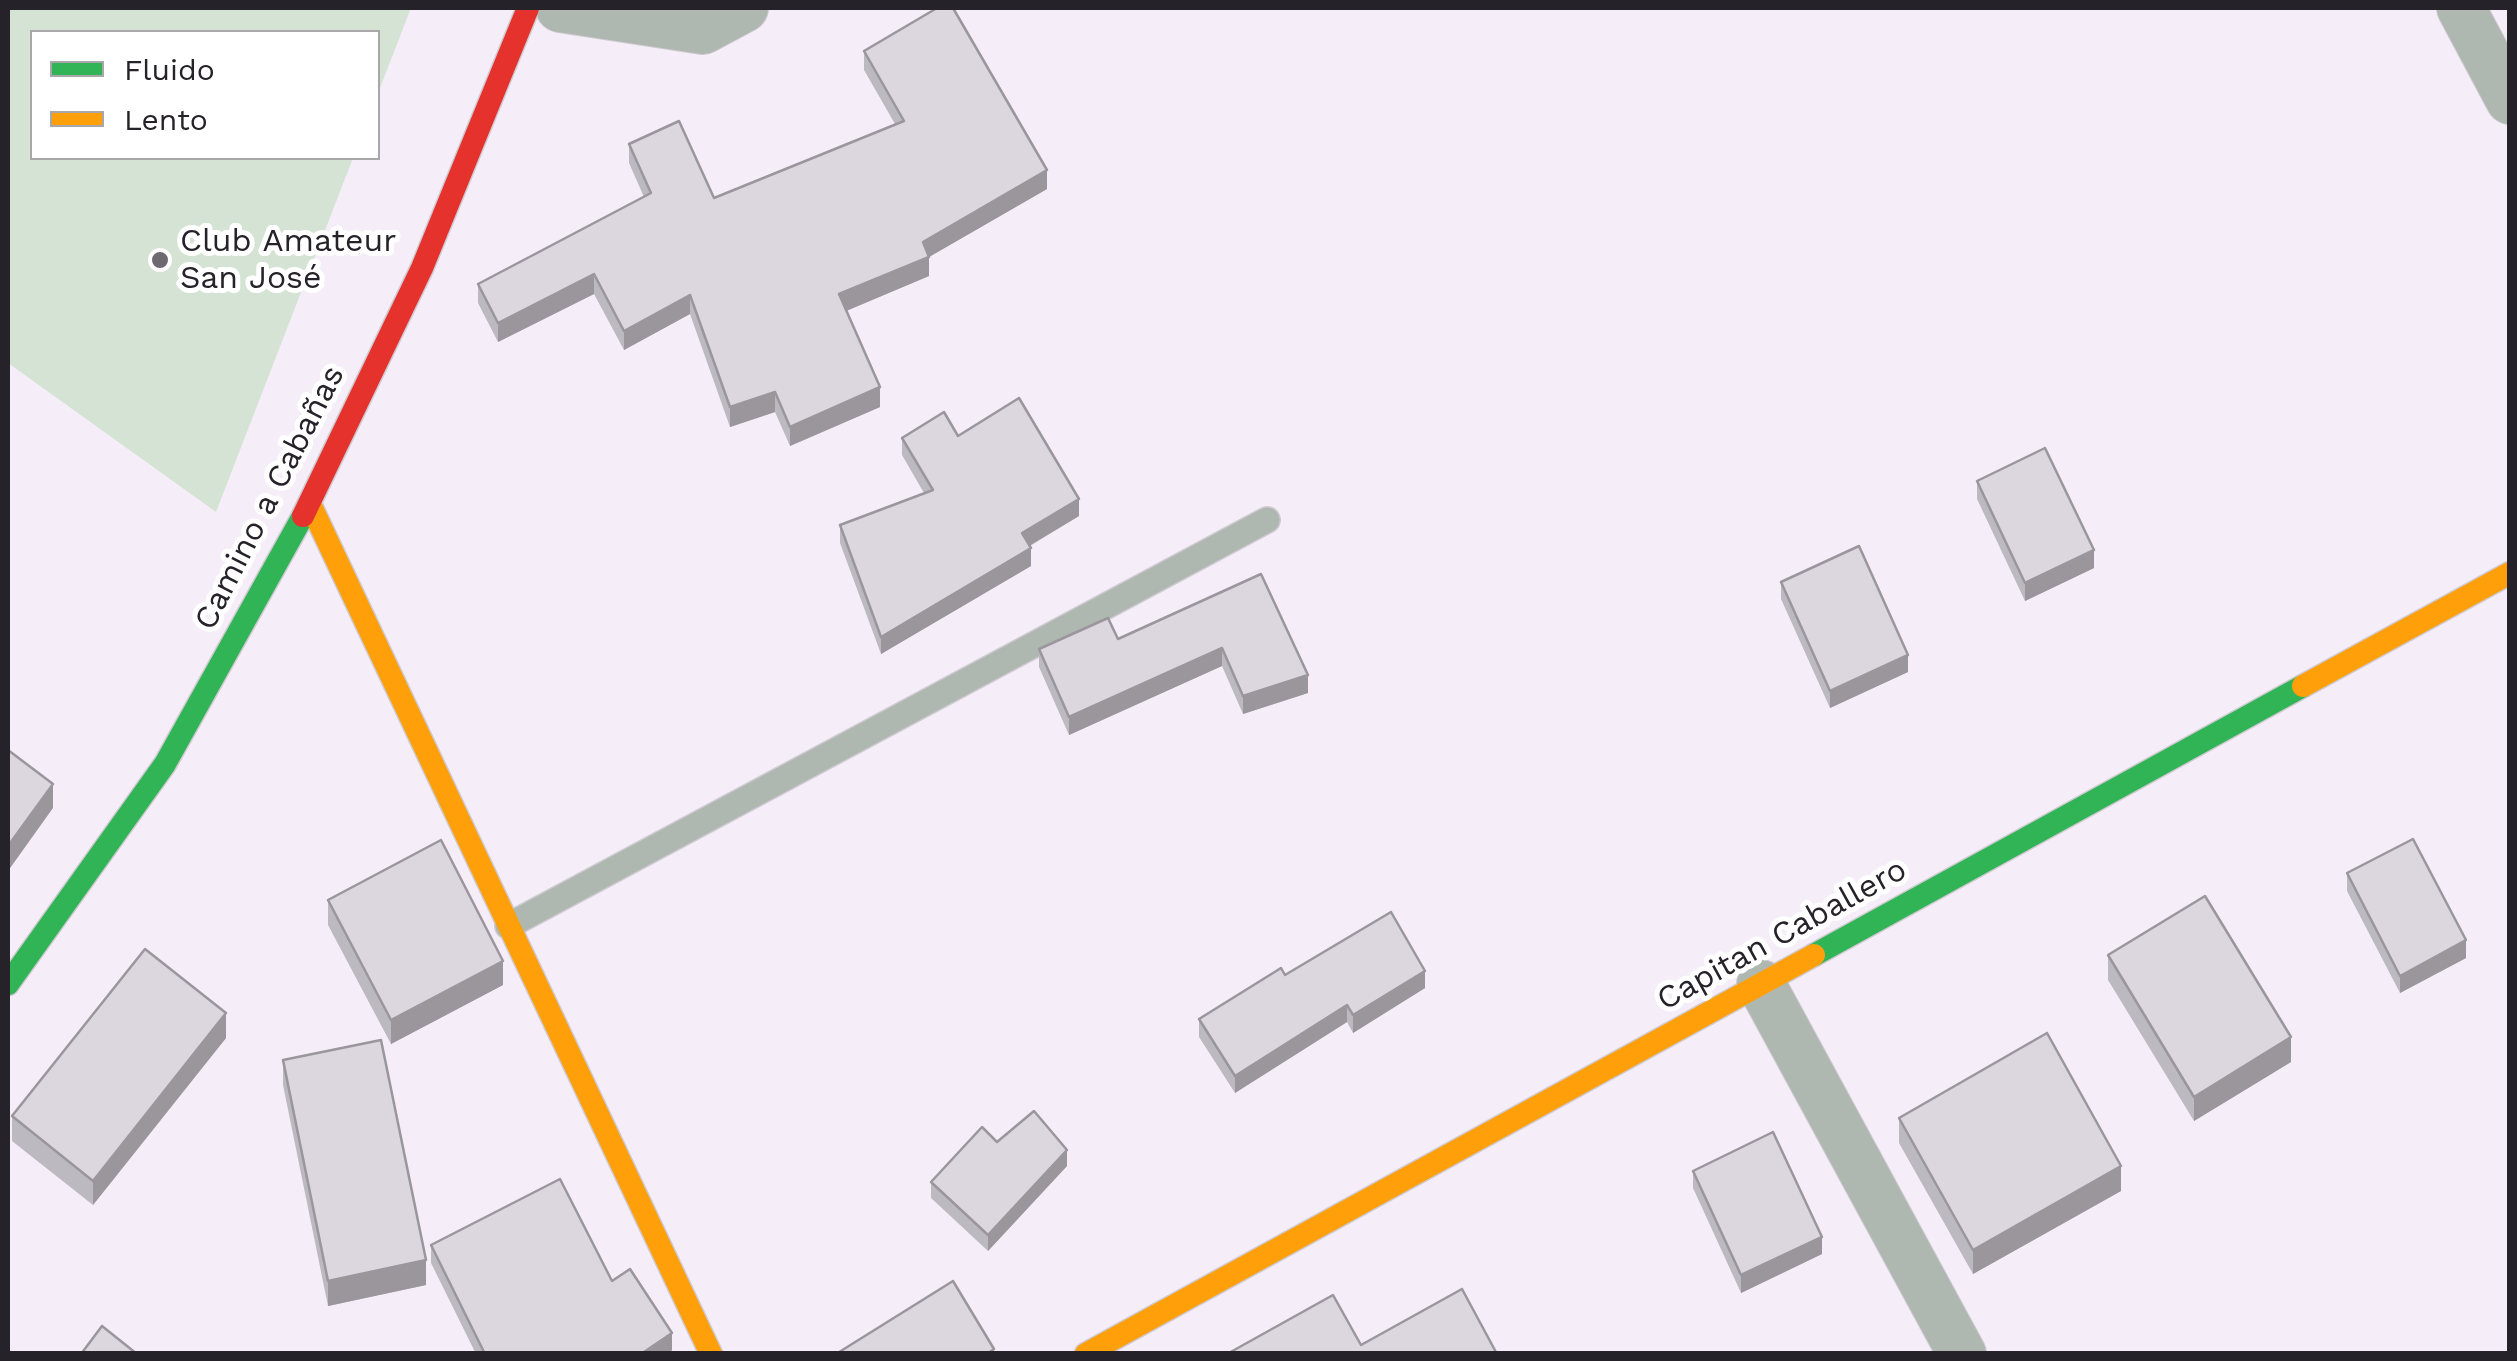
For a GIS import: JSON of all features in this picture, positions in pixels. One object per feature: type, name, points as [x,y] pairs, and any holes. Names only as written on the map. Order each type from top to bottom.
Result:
[{"type":"street","name":"Camino a Cabañas","points":[[8,984],[164,764],[310,504],[422,268],[528,8]]},
{"type":"street","points":[[560,8],[703,30],[744,8]]},
{"type":"street","points":[[2461,8],[2510,100]]},
{"type":"street","points":[[310,504],[711,1354]]},
{"type":"street","name":"Capitan Caballero","points":[[1086,1354],[2510,573]]},
{"type":"street","points":[[1760,984],[1962,1354]]},
{"type":"lane","points":[[508,926],[1267,520]]},
{"type":"green space","name":"Club Amateur San José","points":[[8,8],[411,8],[380,88],[380,30],[30,30],[30,160],[352,160],[216,512],[8,363]]},
{"type":"building","points":[[937,8],[953,8],[1047,170],[923,242],[929,257],[839,294],[880,387],[790,427],[775,392],[730,407],[690,295],[624,331],[594,274],[498,323],[478,284],[651,193],[629,144],[679,121],[714,198],[904,121],[864,51]]},
{"type":"building","points":[[1019,398],[1079,499],[1022,533],[1031,548],[881,637],[840,525],[933,490],[902,438],[944,412],[958,436]]},
{"type":"building","points":[[2045,448],[2094,550],[2025,583],[1977,481]]},
{"type":"building","points":[[1859,546],[1908,655],[1830,691],[1781,582]]},
{"type":"building","points":[[1261,574],[1308,675],[1243,696],[1222,648],[1069,717],[1039,649],[1108,618],[1118,639]]},
{"type":"building","points":[[8,750],[53,784],[8,846]]},
{"type":"building","points":[[2413,839],[2466,940],[2400,976],[2347,873]]},
{"type":"building","points":[[441,840],[503,961],[391,1020],[328,900]]},
{"type":"building","points":[[2205,896],[2291,1037],[2194,1097],[2108,955]]},
{"type":"building","points":[[1391,912],[1425,971],[1353,1015],[1347,1005],[1235,1076],[1199,1019],[1281,968],[1285,975]]},
{"type":"building","points":[[145,949],[226,1013],[93,1181],[12,1116]]},
{"type":"building","points":[[2047,1033],[2121,1166],[1973,1250],[1899,1118]]},
{"type":"building","points":[[381,1040],[426,1260],[328,1281],[283,1060]]},
{"type":"building","points":[[1034,1111],[1067,1150],[988,1235],[931,1182],[982,1127],[997,1142]]},
{"type":"building","points":[[1773,1132],[1822,1237],[1741,1275],[1693,1171]]},
{"type":"building","points":[[560,1179],[612,1281],[630,1269],[672,1333],[641,1354],[485,1354],[431,1245]]},
{"type":"building","points":[[953,1281],[994,1349],[987,1354],[836,1354]]},
{"type":"building","points":[[1462,1289],[1497,1354],[1227,1354],[1333,1295],[1361,1345]]},
{"type":"building","points":[[102,1326],[137,1354],[81,1354]]},
{"type":"traffic: fast","points":[[8,984],[165,764],[303,516]]},
{"type":"traffic: fast","points":[[1814,955],[2303,686]]},
{"type":"traffic: slow","points":[[310,504],[711,1354]]},
{"type":"traffic: slow","points":[[2303,686],[2510,573]]},
{"type":"traffic: slow","points":[[1086,1354],[1814,955]]},
{"type":"traffic: jam","points":[[303,516],[422,268],[528,8]]},
{"type":"place","name":"Club Amateur San José","points":[[160,260]]}]
